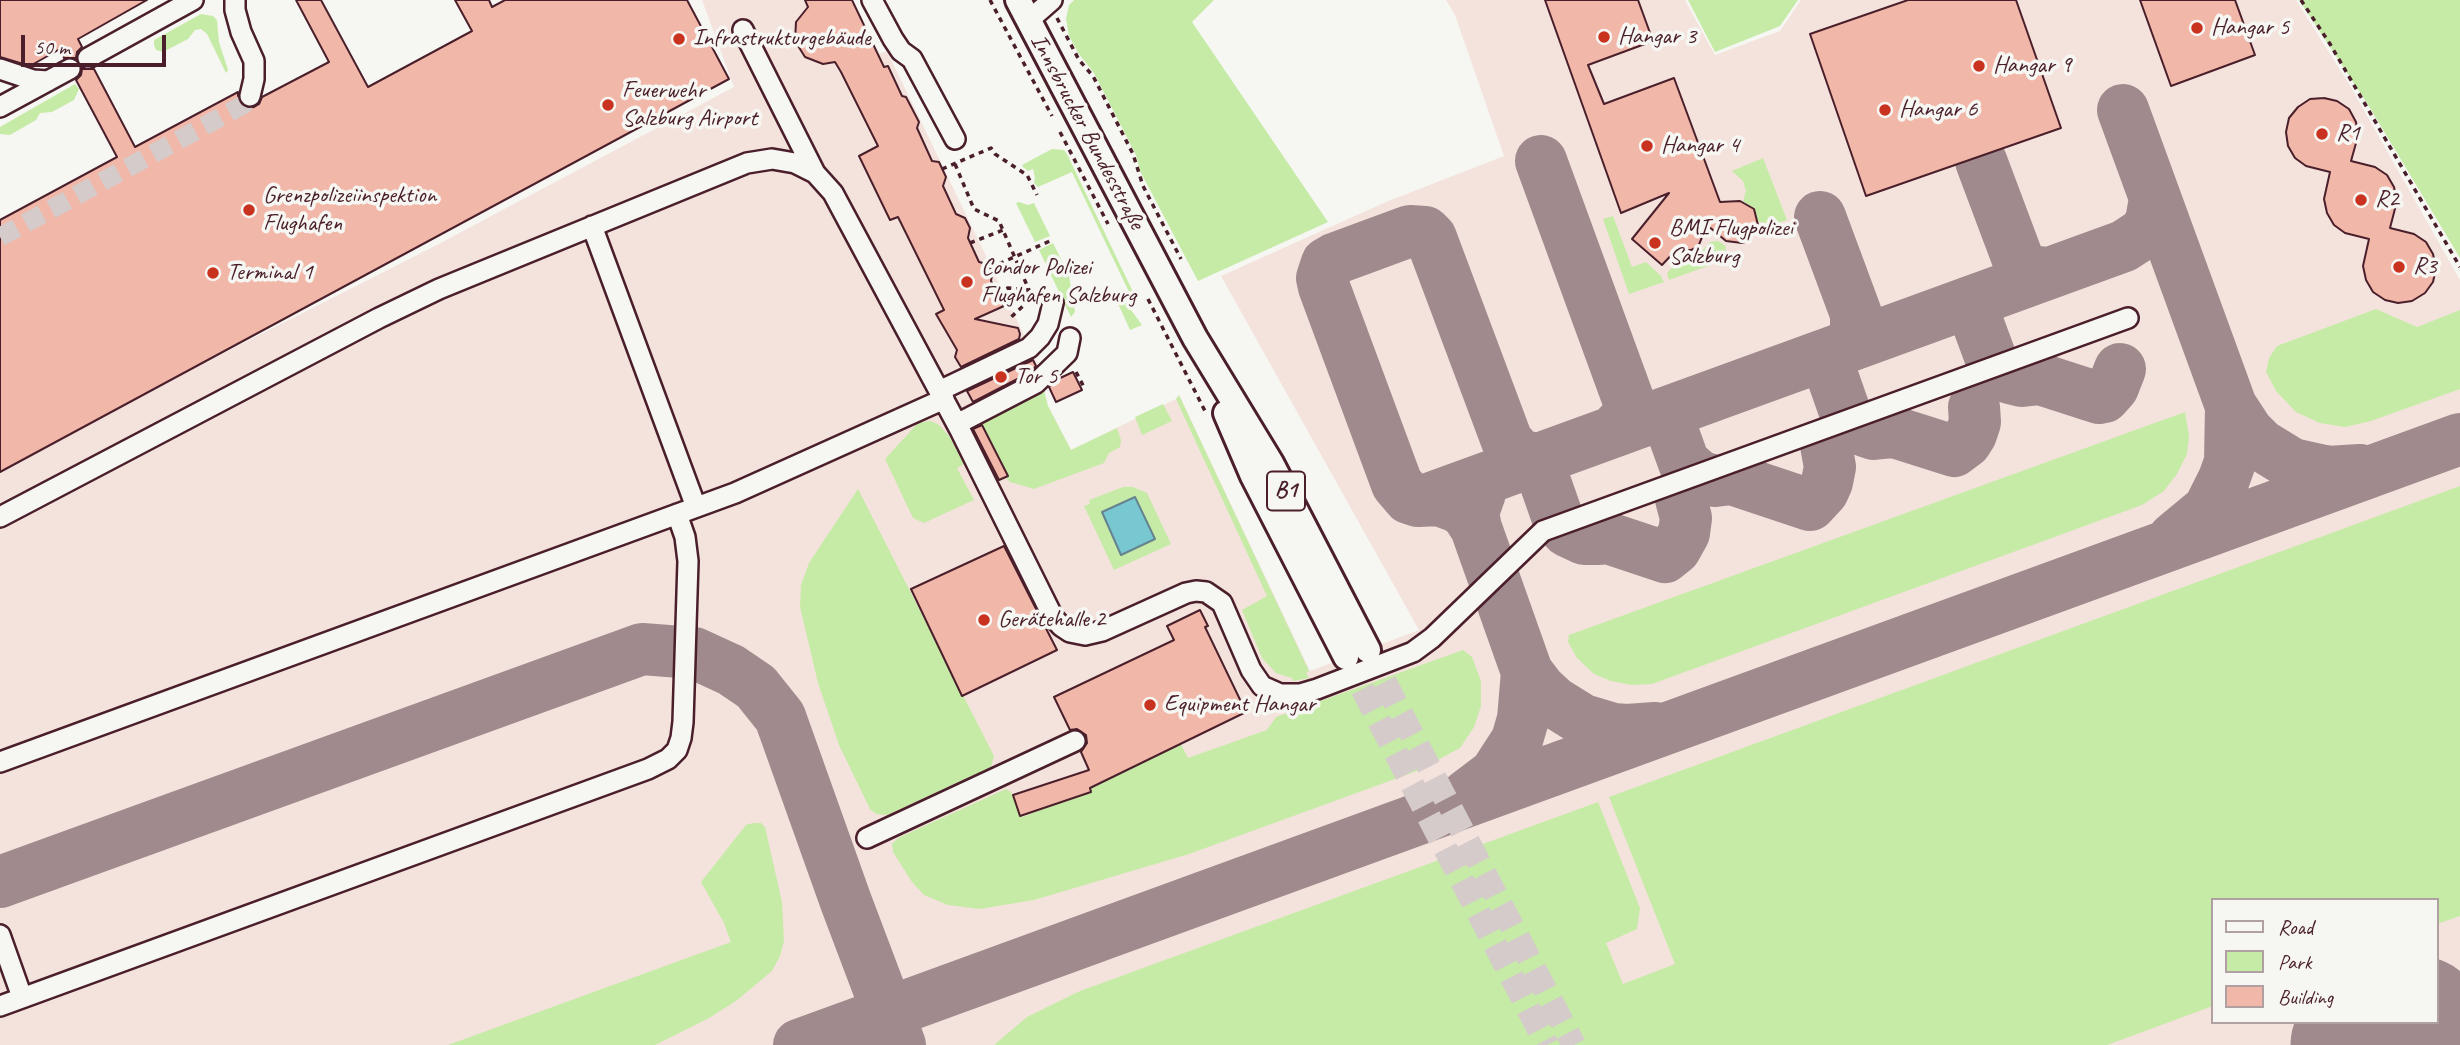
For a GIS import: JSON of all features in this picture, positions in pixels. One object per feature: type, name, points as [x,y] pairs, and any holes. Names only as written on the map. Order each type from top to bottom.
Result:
[{"type":"main road","name":"Innsbrucker Bundesstraße","points":[[1023,11],[1195,338],[1272,463],[1320,581],[1357,653]]},
{"type":"street","points":[[88,58],[192,0]]},
{"type":"street","points":[[235,0],[241,32],[254,61],[250,96]]},
{"type":"street","points":[[873,0],[892,39],[901,51],[912,59],[955,139]]},
{"type":"street","points":[[1023,11],[1051,1]]},
{"type":"street","points":[[743,30],[815,173],[833,193],[942,395],[1053,617],[1060,626],[1070,632],[1085,635],[1102,631],[1186,593],[1206,592],[1222,603],[1251,670],[1262,685],[1280,694],[1300,694],[1317,690],[1413,652],[1432,638],[1543,531],[2128,318]]},
{"type":"street","points":[[0,69],[33,80],[48,81]]},
{"type":"street","points":[[0,107],[70,69]]},
{"type":"street","points":[[0,517],[439,289],[747,163],[772,159],[795,163],[815,173]]},
{"type":"street","points":[[592,226],[696,508]]},
{"type":"street","points":[[0,762],[736,493],[942,395],[1030,348],[1048,324],[1052,303]]},
{"type":"street","points":[[957,424],[1036,383],[1067,353],[1070,338]]},
{"type":"street","points":[[0,1006],[668,760],[677,750],[683,722],[688,561],[685,537],[677,514]]},
{"type":"street","points":[[867,838],[1075,741]]},
{"type":"street","points":[[0,935],[22,997]]},
{"type":"path","points":[[990,0],[1052,117]]},
{"type":"path","points":[[2301,0],[2330,44],[2460,267]]},
{"type":"path","points":[[1051,1],[1068,40],[1079,60],[1093,76],[1133,154],[1143,186]]},
{"type":"path","points":[[1059,129],[1114,234]]},
{"type":"path","points":[[942,169],[991,148],[995,154],[1027,175],[1037,195]]},
{"type":"path","points":[[955,164],[974,209],[999,221],[1029,294],[1023,306],[1007,320]]},
{"type":"path","points":[[970,243],[1003,230]]},
{"type":"path","points":[[990,268],[1052,240]]},
{"type":"path","points":[[1144,293],[1210,422]]},
{"type":"shaded area","points":[[702,0],[852,0],[878,54],[887,51],[1042,372],[1048,406],[1071,450],[1176,399],[1179,395],[1310,671],[1419,630],[1221,276],[1386,202],[1504,156],[1455,15],[1446,0],[1685,0],[1715,55],[1780,31],[1801,0],[2296,0],[2349,84],[2460,280],[2460,1045],[0,1045],[0,372],[42,450],[208,361],[433,247],[734,87]]},
{"type":"green space","points":[[1074,0],[1214,0],[1192,22],[1328,222],[1198,281],[1140,171],[1136,155],[1094,73],[1069,36],[1066,19],[1069,5]]},
{"type":"green space","points":[[1688,0],[1798,0],[1780,26],[1715,52]]},
{"type":"green space","points":[[2299,0],[2460,0],[2460,258],[2367,103]]},
{"type":"green space","points":[[201,14],[213,16],[217,20],[219,42],[228,70],[226,73],[207,34],[201,29],[195,30],[188,39],[163,52],[156,50],[154,40]]},
{"type":"green space","points":[[75,84],[79,89],[74,100],[52,112],[40,113],[36,120],[10,135],[0,134],[0,127]]},
{"type":"green space","points":[[1052,149],[1064,150],[1067,154],[1134,294],[1131,310],[1142,325],[1130,330],[1116,299],[1129,292],[1072,172],[1038,187],[1034,183],[1033,169],[1028,171],[1023,167],[1022,165]]},
{"type":"green space","points":[[1763,158],[1787,220],[1775,224],[1758,222],[1754,209],[1743,201],[1746,191],[1743,181],[1732,171]]},
{"type":"green space","points":[[1016,203],[1028,205],[1034,203],[1050,236],[1035,242]]},
{"type":"green space","points":[[1613,216],[1632,267],[1646,262],[1664,282],[1629,294],[1603,219]]},
{"type":"green space","points":[[1718,241],[1726,246],[1724,260],[1669,280],[1667,273],[1682,257],[1702,251],[1710,242]]},
{"type":"green space","points":[[1053,243],[1069,275],[1075,312],[1071,317],[1039,250]]},
{"type":"green space","points":[[2376,309],[2417,327],[2460,310],[2460,389],[2371,421],[2345,427],[2320,423],[2296,412],[2276,391],[2266,372],[2269,358],[2277,346]]},
{"type":"green space","points":[[1043,387],[1048,406],[1071,450],[1117,428],[1121,440],[1120,447],[1109,453],[1104,463],[1034,489],[1010,482],[1005,477],[1008,475],[980,420]]},
{"type":"green space","points":[[1179,395],[1309,671],[1306,673],[1309,678],[1293,681],[1292,678],[1276,673],[1262,658],[1242,610],[1267,596],[1176,399]]},
{"type":"green space","points":[[1163,404],[1172,421],[1142,435],[1135,417]]},
{"type":"green space","points":[[2185,412],[2189,436],[2187,454],[2164,491],[2142,505],[1652,684],[1632,685],[1594,674],[1577,658],[1568,642],[1569,635]]},
{"type":"green space","points":[[930,421],[938,424],[949,436],[964,464],[957,468],[974,500],[924,523],[913,518],[885,459],[918,423]]},
{"type":"green space","points":[[2460,486],[2460,916],[2439,923],[2439,898],[2212,898],[2212,1006],[2107,1045],[994,1045],[1027,1017],[1080,991],[1598,802],[1640,908],[1637,929],[1606,943],[1623,984],[1675,964],[1609,797]]},
{"type":"green space","points":[[1123,487],[1133,487],[1147,493],[1171,544],[1114,570],[1084,506],[1090,504],[1089,500]]},
{"type":"green space","points":[[858,489],[994,756],[991,767],[887,815],[876,814],[870,809],[839,745],[818,683],[800,607],[801,585],[809,563]]},
{"type":"green space","points":[[1463,650],[1472,657],[1481,681],[1481,706],[1474,727],[1460,748],[1417,771],[1189,854],[1034,900],[979,909],[948,905],[924,895],[912,882],[893,852],[892,844],[898,838],[1006,789],[1011,792],[1023,817],[1181,744],[1188,758],[1267,730],[1276,717]]},
{"type":"green space","points":[[761,823],[765,827],[782,902],[784,941],[772,971],[736,1001],[655,1045],[448,1045],[731,942],[724,923],[701,882],[746,825]]},
{"type":"water","points":[[1135,497],[1155,539],[1121,555],[1102,512]]},
{"type":"building","points":[[0,0],[147,0],[78,39],[82,47],[76,58],[64,58],[60,49],[30,66],[0,57]]},
{"type":"building","points":[[296,0],[321,0],[368,87],[472,31],[455,0],[489,0],[492,7],[505,0],[687,0],[729,79],[0,472],[0,220],[117,157],[76,80],[82,69],[94,69],[135,147],[238,92],[241,104],[248,108],[254,107],[262,97],[329,62]]},
{"type":"building","points":[[805,0],[852,0],[884,67],[888,66],[902,96],[906,97],[919,122],[917,128],[932,161],[939,162],[946,177],[943,186],[956,214],[965,218],[970,228],[968,238],[979,262],[990,268],[991,281],[1004,306],[975,319],[1018,328],[1019,339],[961,367],[955,357],[957,350],[936,314],[944,310],[898,217],[890,220],[859,156],[878,146],[841,72],[835,62],[823,64],[805,57],[795,41],[796,22],[808,7]]},
{"type":"building","name":"Hangar 4","points":[[1545,0],[1638,0],[1653,41],[1588,65],[1604,104],[1674,78],[1720,202],[1740,201],[1754,209],[1758,225],[1750,240],[1742,243],[1726,241],[1707,225],[1698,247],[1676,250],[1662,265],[1632,239],[1669,193],[1621,213]]},
{"type":"building","points":[[1908,0],[2016,0],[2061,128],[1866,196],[1810,34]]},
{"type":"building","name":"Hangar 5","points":[[2140,0],[2235,0],[2255,55],[2171,86]]},
{"type":"building","points":[[2310,99],[2337,101],[2349,109],[2356,122],[2358,136],[2351,161],[2375,167],[2387,175],[2394,187],[2397,201],[2390,228],[2414,234],[2426,242],[2433,254],[2436,268],[2433,282],[2425,293],[2412,301],[2398,303],[2385,300],[2373,292],[2366,280],[2363,266],[2369,239],[2345,233],[2334,225],[2327,213],[2324,199],[2330,172],[2306,166],[2295,158],[2288,146],[2286,132],[2289,118],[2298,107]]},
{"type":"building","points":[[1033,360],[1036,366],[1029,373],[973,402],[967,391]]},
{"type":"building","points":[[1073,372],[1082,390],[1056,402],[1049,387]]},
{"type":"building","points":[[982,425],[1008,476],[999,480],[973,429]]},
{"type":"building","name":"Gerätehalle 2","points":[[1004,546],[1057,650],[962,696],[911,589]]},
{"type":"building","name":"Equipment Hangar","points":[[1200,610],[1208,626],[1205,627],[1246,712],[1090,788],[1091,792],[1020,816],[1013,795],[1089,770],[1081,752],[1087,743],[1086,735],[1077,729],[1070,730],[1054,697],[1174,640],[1167,626]]},
{"type":"taxiway","points":[[2123,110],[2231,406]]},
{"type":"taxiway","points":[[1541,161],[1628,399],[1627,417],[1613,432]]},
{"type":"taxiway","points":[[1981,161],[2017,257],[2030,271],[2049,273]]},
{"type":"taxiway","points":[[1426,500],[2124,246],[2144,233],[2151,222],[2155,198]]},
{"type":"taxiway","points":[[1820,217],[1856,314],[1856,332],[1841,350]]},
{"type":"taxiway","points":[[1476,528],[1467,514],[1458,507],[1439,500],[1418,501],[1409,498],[1397,484],[1324,287],[1322,278],[1327,263],[1410,231],[1425,232],[1431,238],[1507,441],[1520,456],[1540,459]]},
{"type":"taxiway","points":[[1970,302],[1994,367],[2010,378],[2022,381],[2040,379],[2099,398],[2104,397],[2113,387],[2120,369]]},
{"type":"taxiway","points":[[1825,355],[1846,415],[1865,431],[1874,434],[1894,432],[1954,451],[1966,442],[1971,434],[1975,422],[1974,407]]},
{"type":"taxiway","points":[[2174,538],[2209,509],[2224,479],[2230,462],[2231,406],[2248,432],[2261,445],[2292,464],[2328,472],[2360,470]]},
{"type":"taxiway","points":[[1666,413],[1684,463],[1699,476],[1715,481],[1732,479],[1810,505],[1823,491],[1827,482],[1830,467],[1826,445]]},
{"type":"taxiway","points":[[799,1045],[2460,439]]},
{"type":"taxiway","points":[[1537,459],[1558,519],[1567,531],[1584,539],[1605,537],[1665,557],[1675,549],[1684,533],[1686,518],[1681,499]]},
{"type":"taxiway","points":[[1480,493],[1473,513],[1476,528],[1527,672]]},
{"type":"taxiway","points":[[0,882],[642,649],[694,653],[731,670],[756,687],[780,717],[900,1045]]},
{"type":"taxiway","points":[[1466,796],[1495,774],[1517,740],[1523,719],[1527,672],[1554,702],[1583,720],[1613,729],[1655,728]]},
{"type":"runway","points":[[2356,1045],[2414,1024]]},
{"type":"tunnel","points":[[0,237],[243,105],[250,96]]},
{"type":"tunnel","points":[[1368,650],[1574,1045]]},
{"type":"tunnel","points":[[1346,657],[1547,1045]]},
{"type":"place","name":"Hangar 5","points":[[2197,28]]},
{"type":"place","name":"Hangar 3","points":[[1604,37]]},
{"type":"place","name":"Infrastrukturgebäude","points":[[679,39]]},
{"type":"place","name":"Hangar 9","points":[[1979,66]]},
{"type":"place","name":"Feuerwehr Salzburg Airport","points":[[608,105]]},
{"type":"place","name":"Hangar 6","points":[[1885,110]]},
{"type":"place","name":"R1","points":[[2322,134]]},
{"type":"place","name":"Hangar 4","points":[[1647,146]]},
{"type":"place","name":"R2","points":[[2361,200]]},
{"type":"place","name":"Grenzpolizeiinspektion Flughafen","points":[[249,210]]},
{"type":"place","name":"BMI Flugpolizei Salzburg","points":[[1655,243]]},
{"type":"place","name":"R3","points":[[2399,267]]},
{"type":"place","name":"Terminal 1","points":[[213,273]]},
{"type":"place","name":"Condor Polizei Flughafen Salzburg","points":[[967,282]]},
{"type":"place","name":"Tor 5","points":[[1001,377]]},
{"type":"place","name":"Gerätehalle 2","points":[[984,620]]},
{"type":"place","name":"Equipment Hangar","points":[[1150,705]]}]
